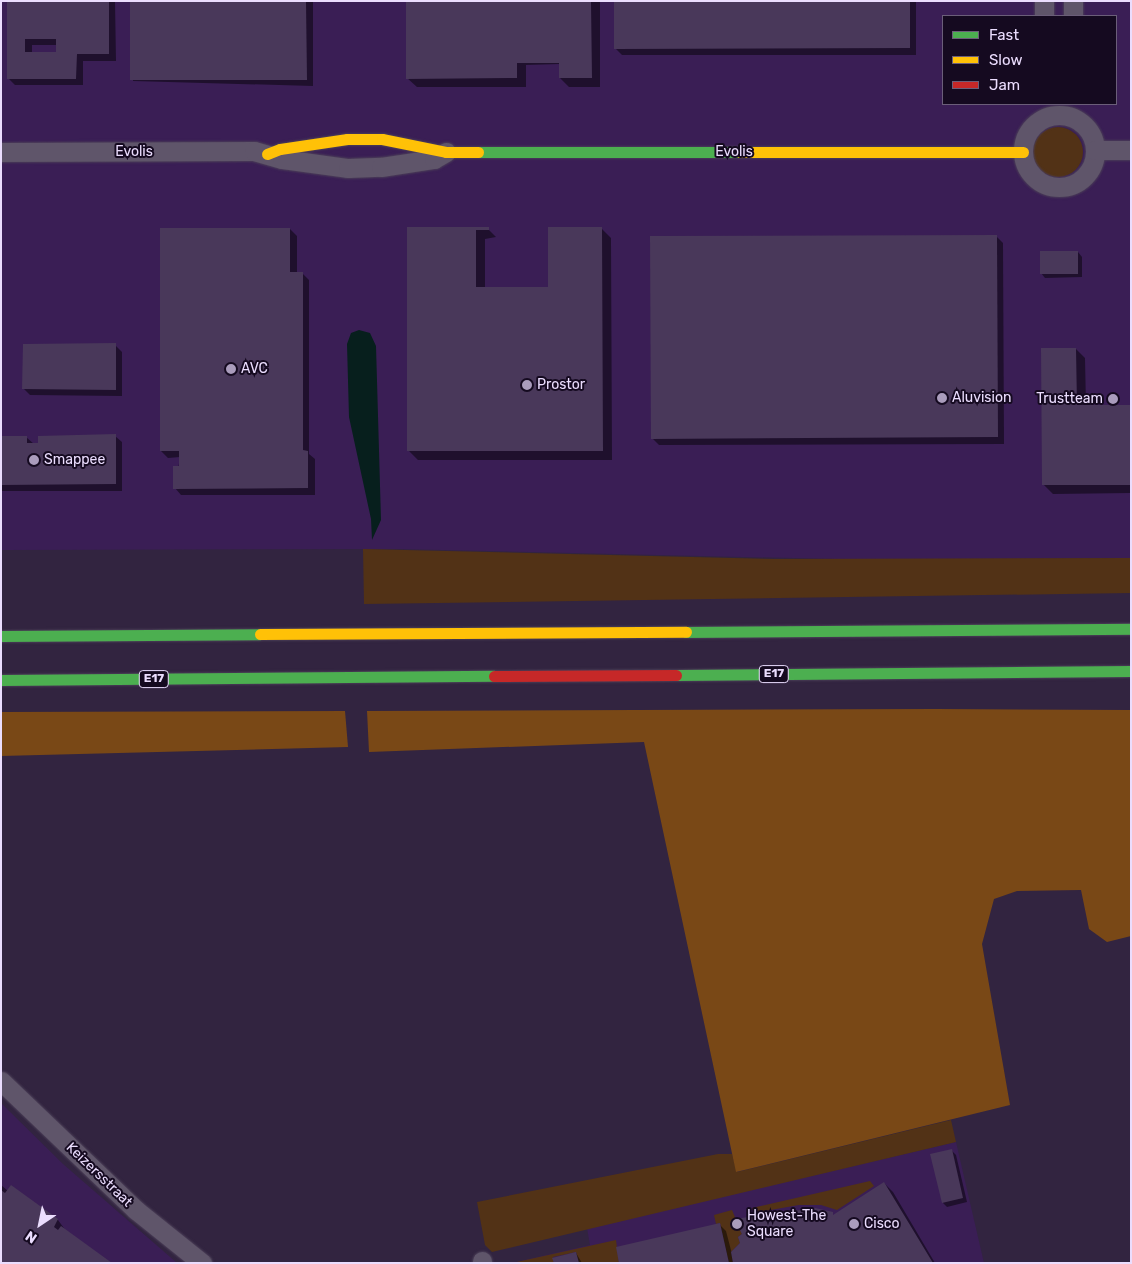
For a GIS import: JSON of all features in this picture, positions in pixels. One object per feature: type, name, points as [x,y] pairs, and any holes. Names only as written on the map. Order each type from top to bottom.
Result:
[{"type":"main road","name":"Evolis","points":[[267,154],[280,149],[347,139],[382,139],[446,152],[1023,152]]},
{"type":"main road","points":[[1,636],[1131,629]]},
{"type":"main road","name":"E17","points":[[1,680],[1131,671]]},
{"type":"street","points":[[1044,1],[1044,15]]},
{"type":"street","points":[[1073,1],[1073,15]]},
{"type":"street","points":[[1044,111],[1057,115],[1073,111],[1092,135],[1095,150],[1088,174],[1081,181],[1063,188],[1036,180],[1025,165],[1023,152],[1030,129],[1044,111]]},
{"type":"street","points":[[1095,150],[1131,150]]},
{"type":"street","name":"Evolis","points":[[1,152],[254,151],[333,168],[356,168],[434,159],[446,152]]},
{"type":"street","name":"Keizersstraat","points":[[1,1081],[136,1210],[202,1263]]},
{"type":"shaded area","points":[[1,1],[1131,1],[1131,558],[877,560],[397,549],[1,550]]},
{"type":"shaded area","points":[[1058,127],[1072,131],[1079,138],[1083,152],[1079,166],[1072,173],[1058,177],[1044,173],[1037,166],[1033,152],[1037,138],[1044,131]]},
{"type":"shaded area","points":[[359,330],[370,333],[376,346],[381,520],[372,540],[371,519],[349,417],[347,344],[351,333]]},
{"type":"shaded area","points":[[363,549],[775,559],[1131,558],[1131,593],[364,604]]},
{"type":"shaded area","points":[[1131,710],[1131,936],[1107,942],[1089,929],[1081,890],[1017,891],[994,899],[982,944],[1010,1105],[736,1172],[644,742],[369,752],[367,711]]},
{"type":"shaded area","points":[[345,711],[348,747],[1,756],[1,712]]},
{"type":"shaded area","points":[[1,1103],[63,1164],[177,1263],[1,1263]]},
{"type":"shaded area","points":[[951,1120],[956,1142],[492,1252],[485,1245],[477,1202],[718,1154],[732,1154],[737,1172]]},
{"type":"shaded area","points":[[956,1142],[984,1263],[512,1263],[590,1245],[587,1228]]},
{"type":"shaded area","points":[[870,1181],[874,1186],[837,1210],[821,1205],[799,1205],[754,1213],[752,1208]]},
{"type":"shaded area","points":[[732,1210],[742,1234],[738,1237],[740,1243],[731,1252],[733,1263],[729,1263],[720,1223],[716,1224],[714,1215]]},
{"type":"shaded area","points":[[616,1240],[619,1263],[579,1263],[576,1252],[553,1257],[554,1263],[512,1263]]},
{"type":"building","points":[[7,1],[109,1],[109,54],[77,54],[76,79],[7,79]],"holes":[[[25,39],[56,39],[56,52],[25,52]]]},
{"type":"building","points":[[130,1],[306,1],[307,80],[130,80]]},
{"type":"building","points":[[406,1],[591,1],[592,78],[559,78],[559,63],[517,63],[517,78],[406,79]]},
{"type":"building","points":[[614,1],[910,1],[910,48],[614,49]]},
{"type":"building","points":[[407,227],[489,227],[489,230],[476,230],[476,287],[548,287],[548,227],[602,227],[603,451],[407,451]]},
{"type":"building","name":"AVC","points":[[160,228],[290,228],[290,272],[303,272],[303,450],[308,451],[308,488],[173,489],[173,466],[179,466],[179,451],[160,451]]},
{"type":"building","points":[[997,235],[998,437],[651,439],[650,236]]},
{"type":"building","points":[[1040,251],[1078,251],[1078,274],[1040,274]]},
{"type":"building","points":[[116,343],[116,390],[22,389],[23,344]]},
{"type":"building","points":[[1041,348],[1076,348],[1077,405],[1131,405],[1131,485],[1042,485]]},
{"type":"building","points":[[116,434],[116,484],[1,485],[1,436],[27,436],[27,443],[38,443],[38,436]]},
{"type":"building","points":[[952,1149],[963,1198],[942,1203],[930,1154]]},
{"type":"building","name":"Cisco","points":[[884,1182],[933,1263],[733,1263],[731,1252],[740,1243],[738,1237],[742,1234],[734,1219],[815,1208],[833,1212],[833,1215]]},
{"type":"building","points":[[11,1185],[58,1219],[54,1227],[58,1230],[61,1226],[112,1263],[1,1263],[1,1190],[5,1193]]},
{"type":"building","name":"Howest-The Square","points":[[720,1223],[729,1263],[619,1263],[616,1247]]},
{"type":"building","points":[[576,1252],[579,1263],[554,1263],[552,1258]]},
{"type":"traffic: fast","points":[[478,152],[740,152]]},
{"type":"traffic: fast","points":[[686,632],[1131,629]]},
{"type":"traffic: fast","points":[[1,636],[260,634]]},
{"type":"traffic: fast","points":[[676,675],[1131,671]]},
{"type":"traffic: fast","points":[[1,680],[494,676]]},
{"type":"traffic: slow","points":[[267,154],[280,149],[347,139],[382,139],[446,152],[478,152]]},
{"type":"traffic: slow","points":[[740,152],[1023,152]]},
{"type":"traffic: slow","points":[[260,634],[686,632]]},
{"type":"traffic: jam","points":[[494,676],[676,675]]},
{"type":"place","name":"AVC","points":[[231,369]]},
{"type":"place","name":"Prostor","points":[[527,385]]},
{"type":"place","name":"Aluvision","points":[[942,398]]},
{"type":"place","name":"Trustteam","points":[[1113,399]]},
{"type":"place","name":"Smappee","points":[[34,460]]},
{"type":"place","name":"Howest-The Square","points":[[737,1224]]},
{"type":"place","name":"Cisco","points":[[854,1224]]}]
